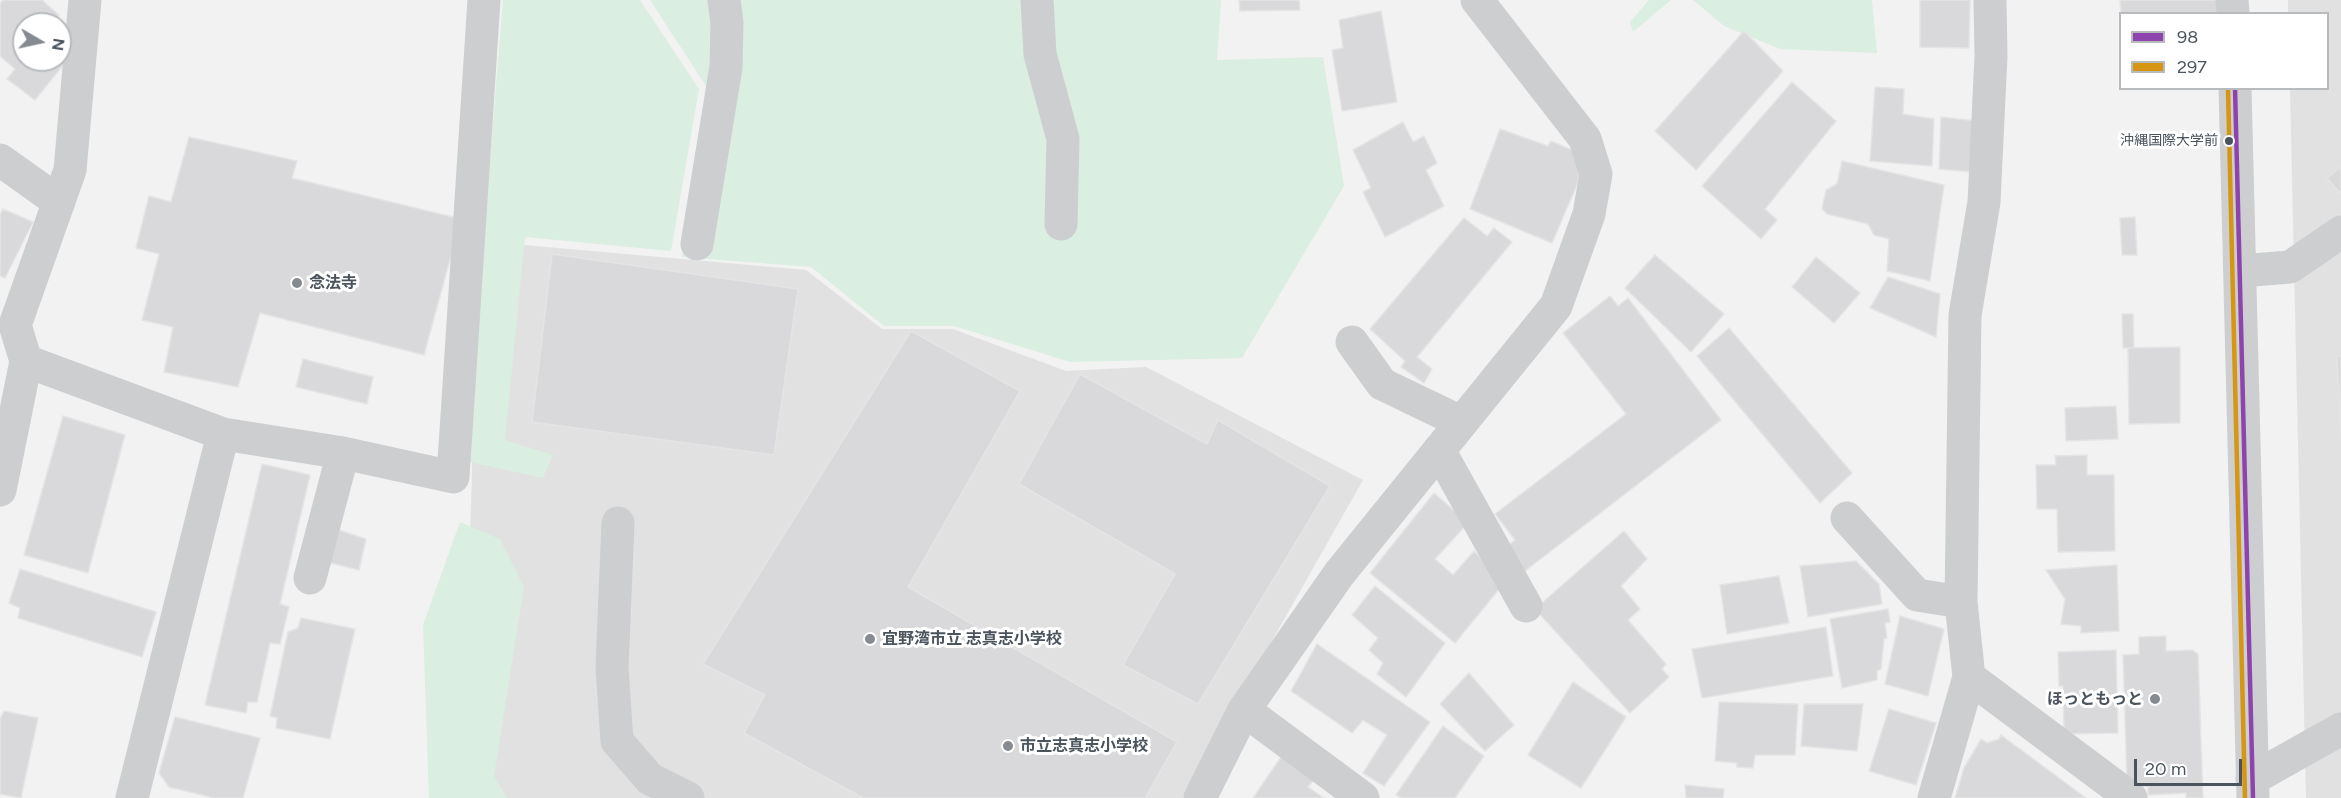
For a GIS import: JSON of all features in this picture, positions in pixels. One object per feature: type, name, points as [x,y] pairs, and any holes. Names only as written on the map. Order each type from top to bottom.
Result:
[{"type":"street","points":[[0,489],[26,361],[15,325],[70,170],[85,0]]},
{"type":"street","points":[[26,361],[223,434],[343,453],[453,477],[484,0]]},
{"type":"street","points":[[697,244],[726,67],[727,23],[724,0]]},
{"type":"street","points":[[1037,0],[1040,54],[1063,139],[1061,224]]},
{"type":"street","points":[[1200,798],[1244,710],[1339,574],[1556,306],[1589,214],[1596,174],[1585,140],[1477,0]]},
{"type":"street","points":[[1934,798],[1969,677],[1961,602],[1965,315],[1984,202],[1991,56],[1990,0]]},
{"type":"street","points":[[2235,90],[2253,788]]},
{"type":"street","points":[[0,160],[59,202]]},
{"type":"street","points":[[2240,272],[2290,267],[2341,232]]},
{"type":"street","points":[[1352,342],[1382,384],[1461,422]]},
{"type":"street","points":[[132,798],[223,434]]},
{"type":"street","points":[[1439,450],[1526,606]]},
{"type":"street","points":[[310,578],[343,453]]},
{"type":"street","points":[[1847,518],[1917,595],[1961,602]]},
{"type":"street","points":[[618,523],[612,667],[617,741],[650,779],[688,798]]},
{"type":"street","points":[[1969,677],[2131,798]]},
{"type":"street","points":[[1244,710],[1363,798]]},
{"type":"street","points":[[2253,788],[2341,729]]},
{"type":"shaded area","points":[[2288,0],[2341,0],[2341,798],[2306,798],[2290,90],[2329,90],[2329,12],[2288,12]]},
{"type":"shaded area","name":"宜野湾市立 志真志小学校","points":[[479,241],[806,270],[882,329],[953,329],[1066,371],[1146,367],[1363,480],[1183,798],[462,798]]},
{"type":"green space","points":[[503,0],[640,0],[699,89],[671,251],[525,237],[505,440],[553,455],[543,478],[465,461]]},
{"type":"green space","points":[[650,0],[1221,0],[1217,60],[1323,57],[1344,186],[1242,358],[1070,362],[954,326],[884,326],[811,267],[682,257],[708,89]]},
{"type":"green space","points":[[1649,0],[1671,0],[1633,32],[1630,22]]},
{"type":"green space","points":[[1693,0],[1872,0],[1877,53],[1780,49],[1724,26]]},
{"type":"green space","points":[[460,522],[500,539],[524,587],[494,776],[507,798],[429,798],[423,625]]},
{"type":"building","points":[[3,0],[42,0],[56,12],[12,12],[12,66],[0,56],[0,4]]},
{"type":"building","points":[[1239,0],[1299,0],[1300,10],[1240,11]]},
{"type":"building","points":[[1920,0],[1970,0],[1969,48],[1920,47]]},
{"type":"building","points":[[2120,0],[2217,0],[2217,12],[2121,12]]},
{"type":"building","points":[[1381,11],[1397,102],[1342,111],[1332,50],[1343,48],[1339,20]]},
{"type":"building","points":[[1744,31],[1783,71],[1696,170],[1655,131]]},
{"type":"building","points":[[13,72],[58,72],[35,100],[7,79]]},
{"type":"building","points":[[1792,82],[1836,121],[1765,209],[1777,220],[1761,239],[1702,186]]},
{"type":"building","points":[[1875,87],[1904,89],[1903,114],[1934,119],[1932,166],[1870,161]]},
{"type":"building","points":[[1941,117],[1977,121],[1973,172],[1939,169]]},
{"type":"building","points":[[1403,122],[1413,142],[1424,136],[1437,163],[1426,170],[1444,206],[1385,237],[1363,192],[1371,188],[1353,150]]},
{"type":"building","points":[[1500,129],[1548,146],[1551,141],[1584,155],[1577,185],[1552,243],[1470,209]]},
{"type":"building","name":"念法寺","points":[[189,137],[297,161],[292,178],[461,219],[424,355],[260,313],[238,387],[164,372],[173,327],[142,320],[159,254],[136,248],[149,196],[171,202]]},
{"type":"building","points":[[1842,161],[1944,185],[1930,281],[1887,271],[1889,239],[1874,235],[1868,224],[1827,214],[1822,209],[1826,190],[1837,184]]},
{"type":"building","points":[[2341,167],[2341,192],[2340,193],[2327,178]]},
{"type":"building","points":[[3,209],[33,222],[5,278],[0,276],[0,215]]},
{"type":"building","points":[[2135,217],[2137,255],[2122,255],[2120,218]]},
{"type":"building","points":[[1464,218],[1487,236],[1494,228],[1512,242],[1417,357],[1432,369],[1424,383],[1401,367],[1405,361],[1370,329]]},
{"type":"building","points":[[552,254],[798,289],[774,455],[532,422]]},
{"type":"building","points":[[1655,255],[1724,314],[1691,352],[1625,288]]},
{"type":"building","points":[[1816,257],[1860,293],[1834,323],[1792,287]]},
{"type":"building","points":[[1888,277],[1940,294],[1936,337],[1870,308]]},
{"type":"building","points":[[1610,296],[1618,306],[1628,298],[1721,420],[1525,571],[1506,547],[1515,540],[1495,514],[1626,414],[1563,333]]},
{"type":"building","points":[[2122,314],[2133,314],[2134,348],[2123,348]]},
{"type":"building","points":[[1729,328],[1852,473],[1820,503],[1697,356]]},
{"type":"building","points":[[911,331],[1020,391],[908,587],[1177,742],[1145,798],[863,798],[744,733],[765,695],[703,664]]},
{"type":"building","points":[[2180,347],[2180,423],[2129,424],[2128,348]]},
{"type":"building","points":[[2341,355],[2341,439],[2337,357]]},
{"type":"building","points":[[303,359],[373,377],[367,404],[296,387]]},
{"type":"building","points":[[1080,374],[1207,444],[1218,420],[1330,486],[1198,704],[1123,665],[1175,574],[1019,484]]},
{"type":"building","points":[[2116,406],[2118,439],[2066,441],[2065,408]]},
{"type":"building","points":[[63,416],[125,435],[88,573],[24,555]]},
{"type":"building","points":[[2087,455],[2087,475],[2114,475],[2115,551],[2058,552],[2057,509],[2037,509],[2036,465],[2056,465],[2055,456]]},
{"type":"building","points":[[262,464],[310,475],[280,604],[289,607],[280,644],[270,643],[257,702],[248,702],[246,713],[205,705]]},
{"type":"building","points":[[1434,493],[1468,523],[1435,559],[1453,575],[1474,551],[1498,575],[1501,587],[1455,643],[1370,573]]},
{"type":"building","points":[[336,529],[366,539],[359,570],[327,562]]},
{"type":"building","points":[[1624,531],[1647,559],[1621,586],[1640,609],[1628,620],[1666,664],[1662,669],[1669,677],[1630,713],[1535,609]]},
{"type":"building","points":[[1856,561],[1879,584],[1882,604],[1808,617],[1800,566]]},
{"type":"building","points":[[2117,565],[2119,631],[2081,633],[2081,626],[2061,624],[2065,599],[2046,570]]},
{"type":"building","points":[[20,569],[156,612],[142,657],[18,618],[20,608],[9,603]]},
{"type":"building","points":[[1779,576],[1789,623],[1727,634],[1720,585]]},
{"type":"building","points":[[1375,586],[1445,643],[1406,697],[1377,674],[1383,663],[1369,650],[1378,638],[1352,615]]},
{"type":"building","points":[[1888,609],[1890,622],[1885,623],[1887,638],[1884,639],[1881,669],[1877,671],[1877,680],[1842,688],[1830,619]]},
{"type":"building","points":[[1900,616],[1944,629],[1928,696],[1885,684]]},
{"type":"building","points":[[301,618],[355,629],[330,739],[276,728],[277,718],[270,716],[288,632],[298,628]]},
{"type":"building","points":[[1826,627],[1833,676],[1702,698],[1692,649]]},
{"type":"building","points":[[2166,636],[2166,651],[2192,650],[2198,654],[2203,798],[2186,798],[2186,793],[2148,795],[2148,786],[2133,787],[2127,782],[2123,655],[2139,654],[2139,637]]},
{"type":"building","points":[[1317,644],[1430,722],[1384,786],[1363,773],[1387,735],[1363,720],[1352,733],[1291,691]]},
{"type":"building","points":[[2116,650],[2118,733],[2064,734],[2063,686],[2059,686],[2058,652]]},
{"type":"building","points":[[1469,673],[1514,725],[1485,751],[1440,704]]},
{"type":"building","points":[[1573,682],[1626,717],[1581,788],[1528,755]]},
{"type":"building","points":[[1719,702],[1798,704],[1795,755],[1755,755],[1753,768],[1737,767],[1737,763],[1715,761]]},
{"type":"building","points":[[1804,704],[1863,704],[1857,751],[1801,746]]},
{"type":"building","points":[[1889,709],[1936,723],[1916,785],[1869,771]]},
{"type":"building","points":[[4,711],[38,718],[21,798],[0,794],[0,719]]},
{"type":"building","points":[[175,717],[260,738],[243,798],[214,798],[169,787],[159,773]]},
{"type":"building","points":[[1443,726],[1484,756],[1455,798],[1402,798],[1396,795]]},
{"type":"building","points":[[2001,735],[2086,798],[1955,798],[1964,768],[1981,739],[1987,743],[1999,739]]},
{"type":"building","points":[[1283,754],[1316,777],[1308,787],[1324,798],[1253,798]]},
{"type":"building","points":[[1685,785],[1724,789],[1723,798],[1686,798]]},
{"type":"transit line","name":"297","points":[[2228,90],[2245,798]]},
{"type":"transit line","name":"98","points":[[2235,90],[2253,798]]},
{"type":"place","name":"沖縄国際大学前","points":[[2229,141]]},
{"type":"place","name":"念法寺","points":[[297,283]]},
{"type":"place","name":"宜野湾市立 志真志小学校","points":[[870,639]]},
{"type":"place","name":"ほっともっと","points":[[2155,699]]},
{"type":"place","name":"市立志真志小学校","points":[[1008,746]]}]
